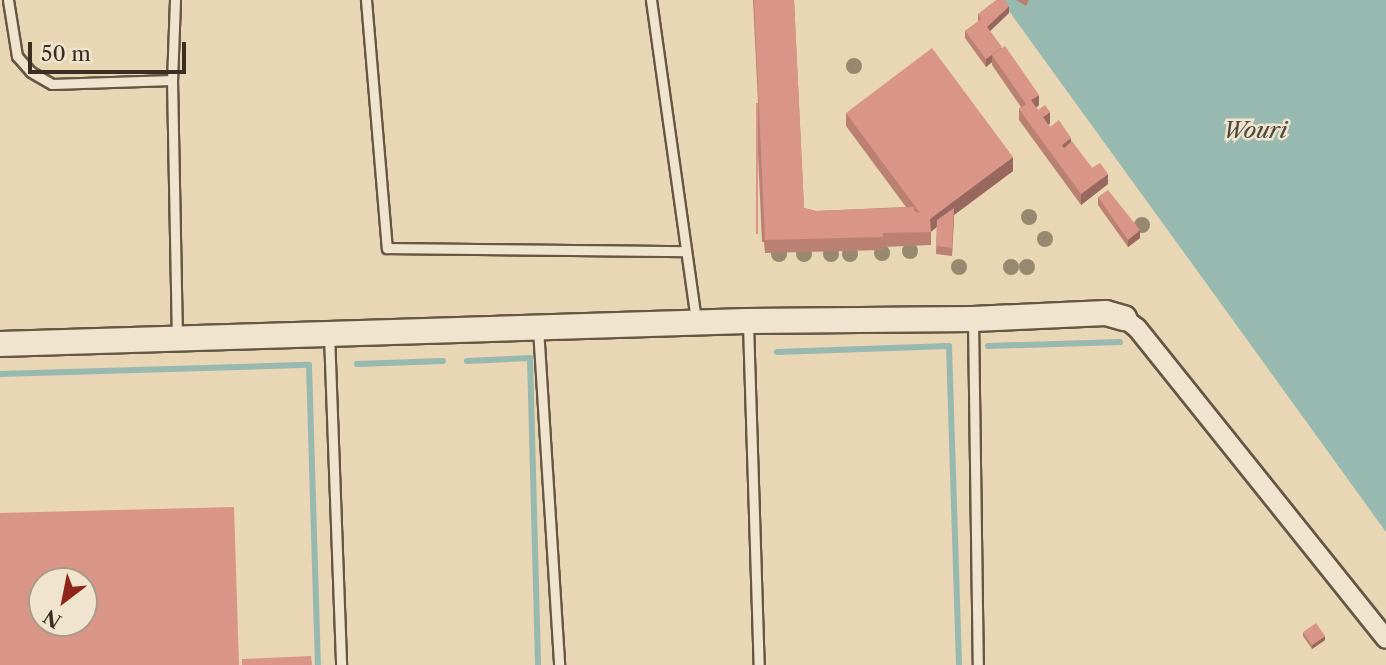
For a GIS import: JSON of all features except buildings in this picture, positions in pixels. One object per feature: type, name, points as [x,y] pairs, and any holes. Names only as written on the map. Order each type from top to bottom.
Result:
[{"type":"street","points":[[0,344],[696,322],[973,319],[1106,313],[1124,318],[1137,328],[1386,639]]},
{"type":"lane","points":[[8,0],[17,56],[31,72],[52,84],[172,80]]},
{"type":"lane","points":[[175,0],[172,80],[177,339]]},
{"type":"lane","points":[[366,0],[387,248],[685,251]]},
{"type":"lane","points":[[651,0],[696,322]]},
{"type":"lane","points":[[973,319],[978,665]]},
{"type":"lane","points":[[747,321],[758,665]]},
{"type":"lane","points":[[538,327],[559,665]]},
{"type":"lane","points":[[329,334],[341,665]]},
{"type":"water","name":"Wouri","points":[[1001,0],[1386,0],[1386,532],[1214,294]]},
{"type":"waterway","points":[[988,346],[1120,342]]},
{"type":"waterway","points":[[777,352],[949,346],[959,665]]},
{"type":"waterway","points":[[467,361],[530,358],[538,665]]},
{"type":"waterway","points":[[357,364],[443,361]]},
{"type":"waterway","points":[[0,374],[309,365],[318,665]]}]
